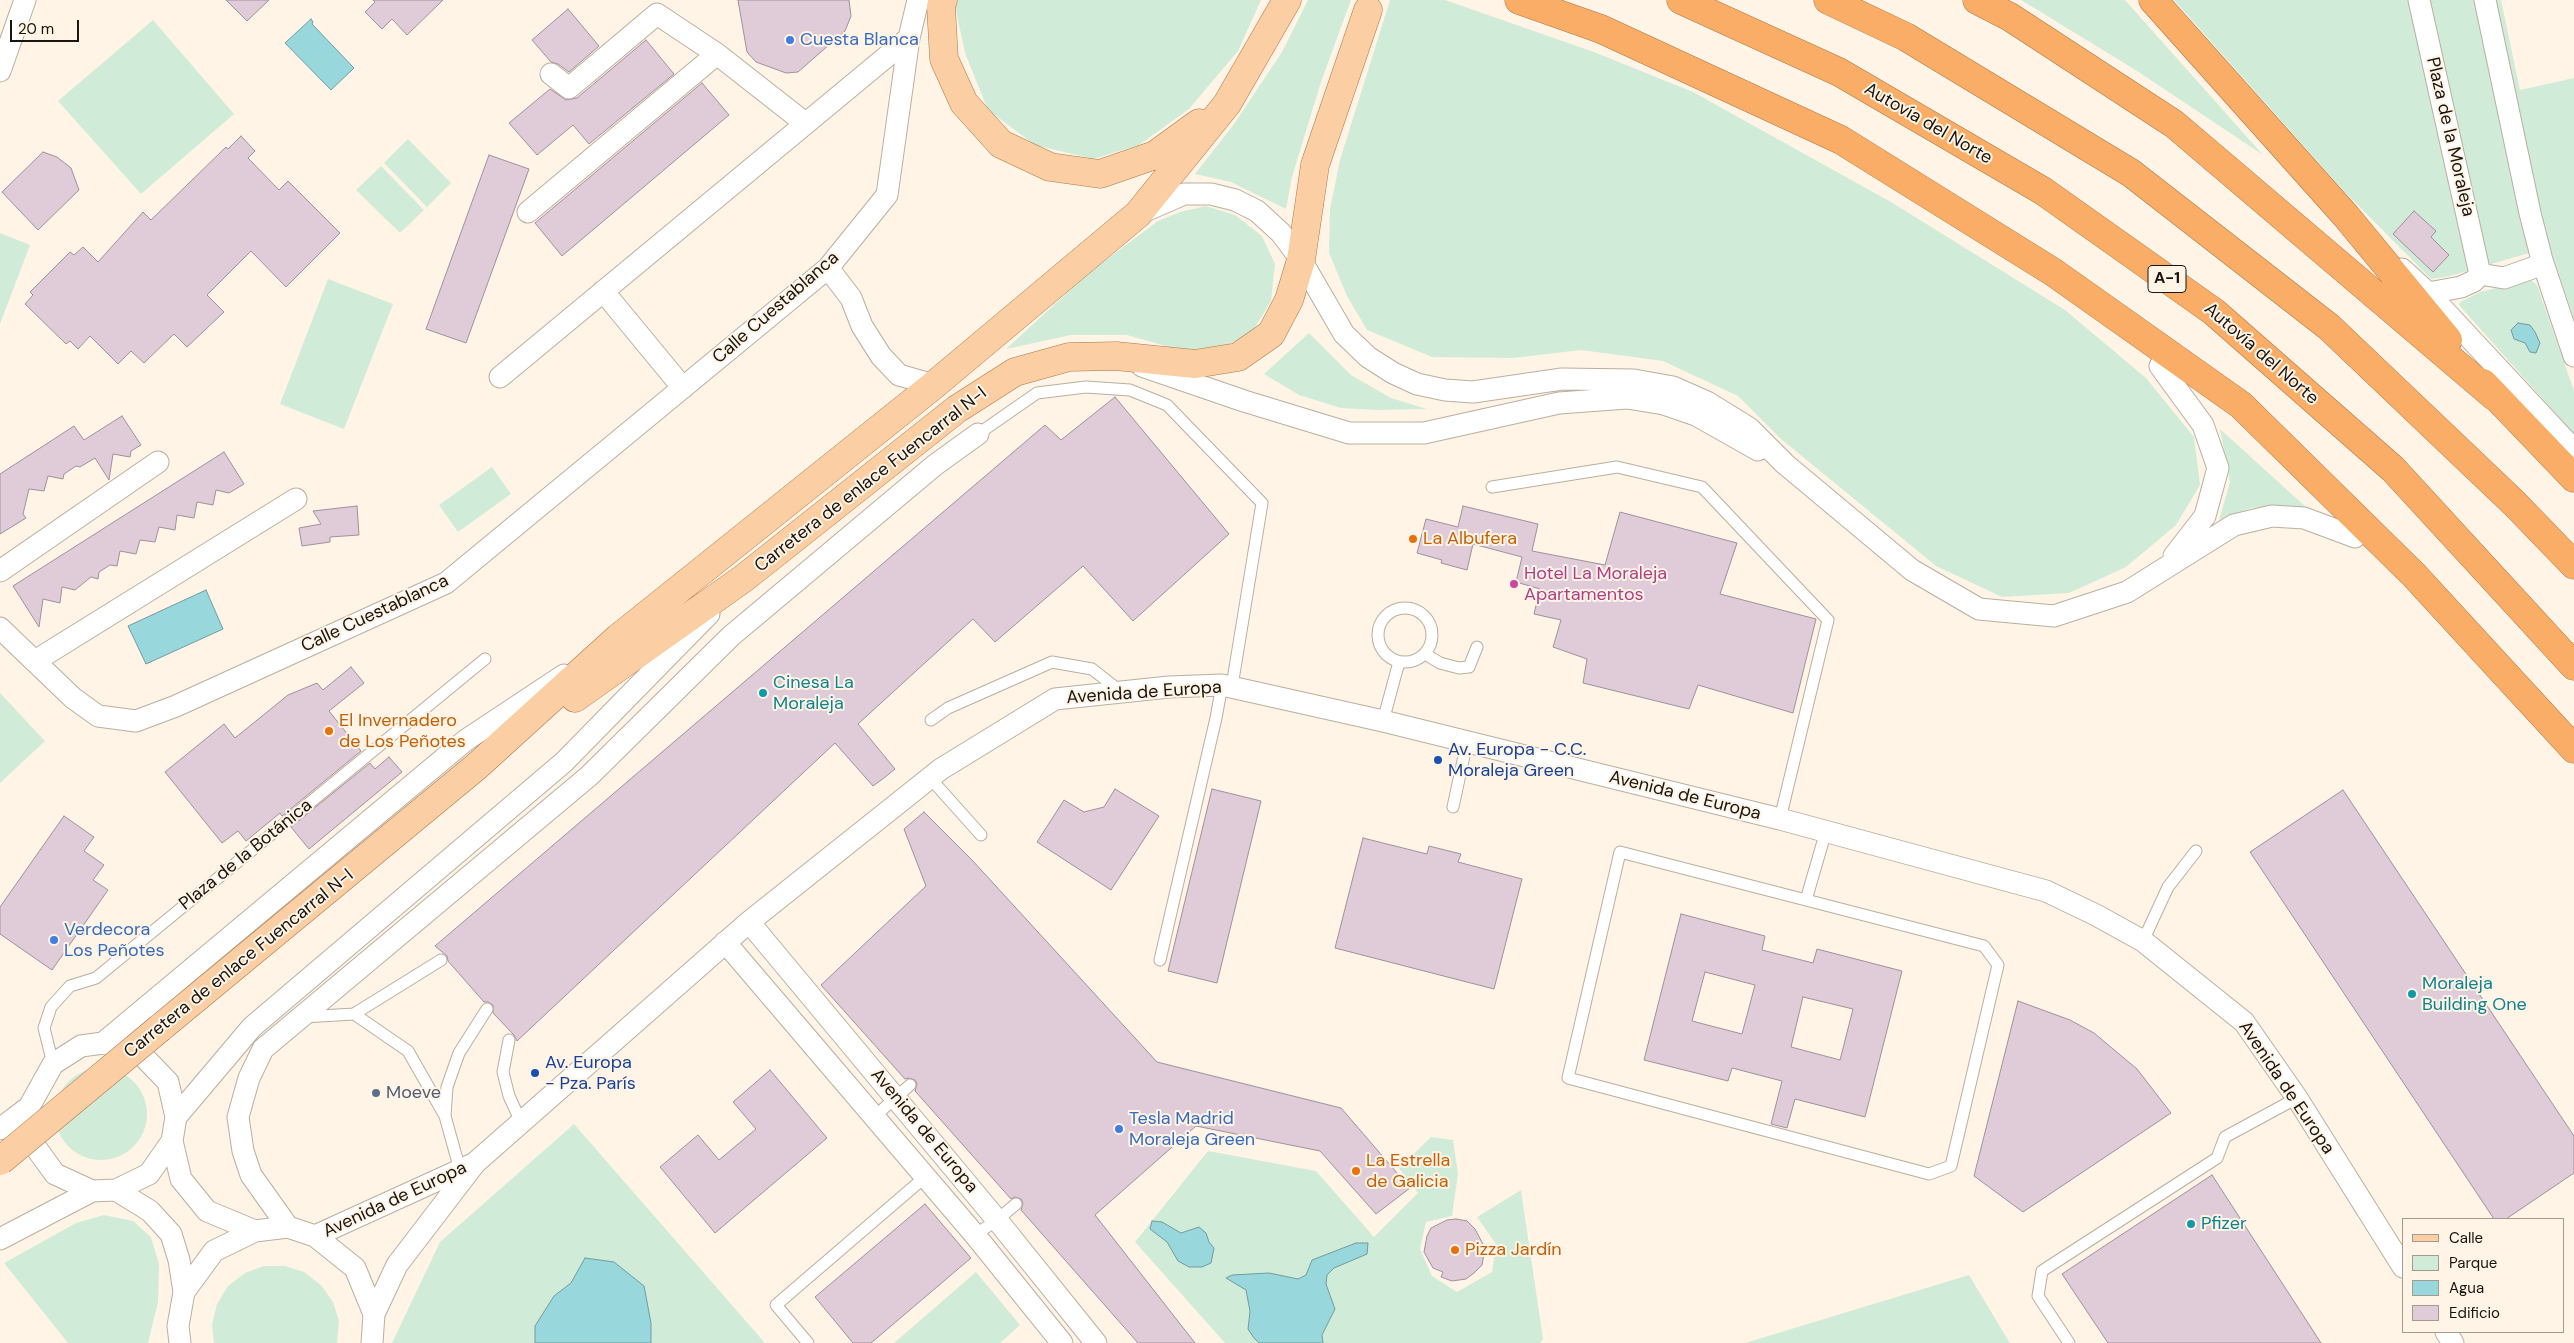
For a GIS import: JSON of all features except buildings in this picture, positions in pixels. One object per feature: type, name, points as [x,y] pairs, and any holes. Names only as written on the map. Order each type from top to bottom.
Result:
[{"type":"highway","points":[[1519,0],[1602,29],[1841,140],[2053,272],[2240,405],[2414,575],[2574,750]]},
{"type":"highway","name":"Autovía del Norte","points":[[1681,0],[1838,72],[2043,191],[2214,312],[2393,469],[2574,666]]},
{"type":"highway","points":[[1828,0],[1906,37],[2131,173],[2329,328],[2514,503],[2574,565]]},
{"type":"highway","points":[[1977,0],[2010,17],[2174,124],[2494,396]]},
{"type":"highway","points":[[2154,0],[2346,216],[2494,396],[2574,478]]},
{"type":"highway","points":[[2053,272],[2160,366],[2228,420],[2355,537],[2414,575]]},
{"type":"main road","name":"Carretera de enlace Fuencarral N-I","points":[[943,0],[941,7],[944,59],[964,103],[1001,144],[1050,166],[1100,174],[1118,168],[1155,155],[1227,104]]},
{"type":"main road","name":"Carretera de enlace Fuencarral N-I","points":[[0,1161],[477,766],[618,638],[934,385],[1138,214],[1227,104],[1287,0]]},
{"type":"main road","name":"Carretera de enlace Fuencarral N-I","points":[[477,766],[744,578],[957,409],[1015,372],[1069,357],[1116,356],[1195,364],[1238,357],[1271,334],[1289,300],[1301,260],[1315,164],[1368,10]]},
{"type":"street","points":[[0,71],[25,0]]},
{"type":"street","name":"Calle Cuestablanca","points":[[0,628],[74,698],[98,716],[136,721],[176,706],[446,583],[828,268],[887,195],[909,38],[918,0]]},
{"type":"street","name":"Plaza de la Moraleja","points":[[2419,0],[2480,274]]},
{"type":"street","points":[[2484,0],[2542,260],[2574,356]]},
{"type":"street","points":[[551,74],[569,88],[657,14],[717,54],[805,123]]},
{"type":"street","points":[[500,377],[909,38]]},
{"type":"street","points":[[528,212],[717,54]]},
{"type":"street","points":[[1138,214],[1184,194],[1211,194],[1235,200],[1257,211],[1281,233],[1301,260],[1344,334],[1368,357],[1393,373],[1417,384],[1445,390],[1473,392],[1562,379],[1634,380],[1673,387],[1708,402],[1749,428],[1785,464],[1912,570],[1979,609],[2054,616],[2127,592],[2234,525],[2272,516],[2304,518],[2355,537]]},
{"type":"street","points":[[2346,216],[2428,293],[2574,450]]},
{"type":"street","points":[[2428,293],[2461,287],[2474,281],[2480,274],[2504,278],[2535,267],[2542,260]]},
{"type":"street","points":[[828,268],[851,298],[862,326],[881,356],[899,375],[934,385]]},
{"type":"street","points":[[603,291],[683,388]]},
{"type":"street","points":[[1116,356],[1244,401],[1349,433],[1424,433],[1559,403],[1627,398],[1664,404],[1696,415],[1785,464]]},
{"type":"street","points":[[2160,366],[2203,425],[2218,468],[2205,516],[2166,566]]},
{"type":"street","points":[[288,1227],[251,1175],[242,1151],[238,1116],[249,1078],[263,1049],[590,776],[731,636],[935,465],[978,434]]},
{"type":"street","points":[[0,571],[158,462]]},
{"type":"street","points":[[35,662],[296,499]]},
{"type":"street","points":[[176,1117],[252,1027],[564,762],[744,578]]},
{"type":"street","points":[[103,1043],[466,740],[618,638]]},
{"type":"street","name":"Avenida de Europa","points":[[374,1314],[397,1265],[468,1166],[521,1122],[725,942],[930,778],[1055,700],[1120,691],[1227,686],[1383,721],[1780,819],[2046,891],[2143,941],[2244,1022],[2297,1098],[2402,1264]]},
{"type":"street","name":"Avenida de Europa","points":[[749,922],[903,1091],[998,1220],[1096,1343]]},
{"type":"street","name":"Avenida de Europa","points":[[725,942],[975,1235],[1062,1343]]},
{"type":"street","points":[[0,1129],[29,1106],[53,1064],[81,1046],[103,1043],[140,1053],[168,1082],[176,1117],[172,1141],[181,1179],[207,1211],[255,1231]]},
{"type":"street","points":[[29,1106],[34,1145],[55,1174],[92,1191]]},
{"type":"street","points":[[0,1239],[92,1191],[116,1190],[149,1174],[172,1141]]},
{"type":"street","name":"Avenida de Europa","points":[[315,1236],[468,1166]]},
{"type":"street","points":[[116,1190],[150,1211],[170,1234],[179,1260],[184,1292],[178,1326],[180,1343]]},
{"type":"street","points":[[184,1292],[214,1251],[255,1231],[288,1227],[315,1236],[354,1268],[374,1314],[372,1343]]},
{"type":"lane","points":[[978,434],[1037,393],[1086,387],[1130,390],[1167,405],[1262,503],[1227,686],[1216,718],[1160,960]]},
{"type":"lane","points":[[1492,487],[1617,467],[1702,487],[1828,620],[1780,819]]},
{"type":"lane","points":[[1397,609],[1414,610],[1428,621],[1432,638],[1425,654],[1417,660],[1399,662],[1384,653],[1378,636],[1383,620],[1397,609]]},
{"type":"lane","points":[[1425,654],[1440,663],[1459,668],[1469,667],[1477,647]]},
{"type":"lane","name":"Plaza de la Botánica","points":[[53,1064],[44,1028],[50,1006],[70,986],[96,978],[486,659]]},
{"type":"lane","points":[[931,720],[948,708],[1052,662],[1092,669],[1120,691]]},
{"type":"lane","points":[[1383,721],[1399,662]]},
{"type":"lane","points":[[1453,807],[1467,742]]},
{"type":"lane","points":[[930,778],[981,835]]},
{"type":"lane","points":[[1806,900],[1826,831]]},
{"type":"lane","points":[[2143,941],[2168,887],[2196,851]]},
{"type":"lane","points":[[1620,852],[1806,900],[1984,946],[1998,965],[1951,1166],[1929,1174],[1568,1078],[1620,852]]},
{"type":"lane","points":[[302,1018],[354,1014],[441,960]]},
{"type":"lane","points":[[445,1116],[447,1087],[459,1053],[488,1009]]},
{"type":"lane","points":[[354,1014],[408,1051],[445,1116],[468,1166]]},
{"type":"lane","points":[[509,1040],[503,1072],[509,1096],[521,1122]]},
{"type":"lane","points":[[874,1117],[903,1091]]},
{"type":"lane","points":[[2069,1343],[2038,1296],[2042,1271],[2217,1158],[2224,1137],[2297,1098]]},
{"type":"lane","points":[[808,1343],[776,1305],[925,1177]]},
{"type":"lane","points":[[975,1235],[998,1220],[1016,1204]]},
{"type":"green space","points":[[957,0],[1261,0],[1238,51],[1189,109],[1139,145],[1093,159],[1035,145],[988,110],[965,53],[955,6]]},
{"type":"green space","points":[[1308,0],[1351,0],[1321,82],[1292,177],[1286,209],[1231,182],[1195,174],[1234,124],[1282,52]]},
{"type":"green space","points":[[1390,0],[1445,0],[1594,52],[1693,92],[1891,202],[2065,310],[2146,378],[2194,437],[2200,485],[2176,525],[2126,567],[2069,593],[2002,597],[1936,566],[1781,439],[1738,396],[1663,361],[1581,350],[1513,358],[1432,357],[1367,330],[1347,296],[1329,253],[1330,209],[1340,160]]},
{"type":"green space","points":[[2021,0],[2125,0],[2263,155],[2134,69]]},
{"type":"green space","points":[[2174,0],[2501,0],[2520,90],[2574,78],[2574,319],[2550,247],[2450,276],[2431,279],[2342,189]]},
{"type":"green space","points":[[153,20],[234,114],[141,194],[58,101]]},
{"type":"green space","points":[[408,139],[451,183],[427,207],[384,163]]},
{"type":"green space","points":[[381,166],[424,210],[400,233],[356,190]]},
{"type":"green space","points":[[1206,206],[1235,215],[1262,236],[1275,264],[1271,301],[1251,334],[1210,352],[1176,349],[1127,335],[1071,335],[1006,349],[1091,271],[1158,221],[1180,212]]},
{"type":"green space","points":[[0,233],[30,245],[0,324]]},
{"type":"green space","points":[[328,279],[393,304],[344,429],[280,404]]},
{"type":"green space","points":[[2531,280],[2537,285],[2574,391],[2574,434],[2459,305],[2460,302],[2480,292]]},
{"type":"green space","points":[[1309,333],[1351,375],[1391,398],[1427,409],[1376,410],[1341,408],[1299,395],[1264,374]]},
{"type":"green space","points":[[2220,429],[2307,508],[2280,506],[2251,508],[2219,520],[2230,482]]},
{"type":"green space","points":[[492,467],[511,494],[458,532],[439,505]]},
{"type":"green space","points":[[0,693],[45,741],[0,783]]},
{"type":"green space","points":[[101,1068],[119,1072],[133,1082],[143,1096],[147,1114],[143,1132],[133,1146],[119,1156],[101,1160],[83,1156],[69,1146],[59,1132],[55,1114],[59,1096],[69,1082],[83,1072]]},
{"type":"green space","points":[[574,1124],[765,1343],[392,1343],[440,1242]]},
{"type":"green space","points":[[1431,1137],[1453,1140],[1458,1174],[1452,1216],[1426,1222],[1420,1249],[1432,1276],[1457,1292],[1492,1272],[1496,1244],[1477,1217],[1521,1190],[1543,1339],[1540,1343],[1225,1343],[1135,1242],[1208,1151],[1316,1171],[1374,1237],[1418,1193],[1399,1168]]},
{"type":"green space","points":[[104,1215],[133,1221],[151,1237],[159,1264],[158,1302],[148,1343],[68,1343],[4,1263],[76,1223]]},
{"type":"green space","points":[[264,1266],[285,1266],[304,1272],[321,1285],[333,1302],[339,1321],[337,1343],[214,1343],[212,1324],[217,1304],[228,1286],[245,1273]]},
{"type":"green space","points":[[976,1272],[1020,1325],[1000,1343],[894,1343]]},
{"type":"green space","points":[[1969,1275],[2010,1343],[1745,1343]]},
{"type":"water","points":[[311,19],[312,24],[354,68],[331,90],[285,43]]},
{"type":"water","points":[[2518,323],[2530,325],[2535,332],[2540,343],[2536,353],[2530,352],[2525,343],[2514,339],[2511,330]]},
{"type":"water","points":[[206,590],[223,629],[146,664],[128,626]]},
{"type":"water","points":[[1152,1221],[1162,1222],[1181,1233],[1199,1227],[1206,1233],[1209,1242],[1214,1248],[1211,1263],[1202,1267],[1189,1267],[1178,1261],[1167,1242],[1150,1229]]},
{"type":"water","points":[[1356,1243],[1368,1243],[1367,1254],[1334,1268],[1327,1275],[1326,1284],[1335,1309],[1322,1335],[1323,1343],[1259,1343],[1254,1338],[1248,1329],[1250,1311],[1246,1290],[1226,1278],[1232,1275],[1269,1273],[1298,1279],[1306,1275],[1312,1260]]},
{"type":"water","points":[[585,1258],[614,1262],[644,1286],[651,1323],[651,1343],[535,1343],[535,1326],[554,1296],[571,1283]]},
{"type":"place","name":"Cuesta Blanca","points":[[790,40]]},
{"type":"place","name":"La Albufera","points":[[1413,539]]},
{"type":"place","name":"Hotel La Moraleja Apartamentos","points":[[1514,584]]},
{"type":"place","name":"Cinesa La Moraleja","points":[[763,693]]},
{"type":"place","name":"El Invernadero de Los Peñotes","points":[[329,731]]},
{"type":"place","name":"Av. Europa - C.C. Moraleja Green","points":[[1438,760]]},
{"type":"place","name":"Verdecora Los Peñotes","points":[[54,940]]},
{"type":"place","name":"Moraleja Building One","points":[[2412,994]]},
{"type":"place","name":"Av. Europa - Pza. París","points":[[535,1073]]},
{"type":"place","name":"Moeve","points":[[376,1093]]},
{"type":"place","name":"Tesla Madrid Moraleja Green","points":[[1119,1129]]},
{"type":"place","name":"La Estrella de Galicia","points":[[1356,1171]]},
{"type":"place","name":"Pfizer","points":[[2191,1224]]},
{"type":"place","name":"Pizza Jardín","points":[[1455,1250]]}]
